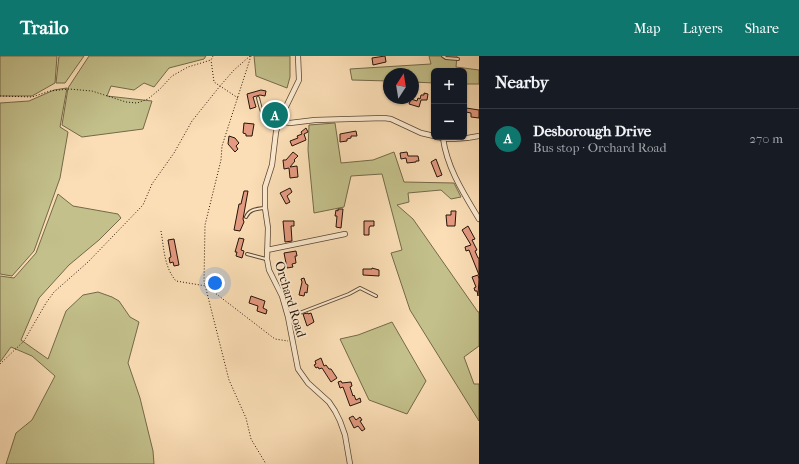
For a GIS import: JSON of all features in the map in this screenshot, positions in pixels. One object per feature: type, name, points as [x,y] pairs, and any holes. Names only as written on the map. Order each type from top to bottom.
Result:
[{"type":"street","name":"Orchard Road","points":[[298,56],[299,80],[278,124],[272,165],[265,187],[265,208],[268,228],[267,259],[270,270],[282,296],[288,317],[298,369],[308,383],[328,402],[335,411],[345,436],[350,464]]},
{"type":"street","points":[[278,124],[315,120],[384,118],[391,119],[421,133],[431,135]]},
{"type":"street","points":[[467,138],[479,136]]},
{"type":"street","points":[[443,140],[451,169],[479,219]]},
{"type":"street","points":[[267,250],[345,234]]},
{"type":"lane","points":[[443,56],[446,58],[458,59]]},
{"type":"lane","points":[[258,98],[264,118],[269,123],[278,124]]},
{"type":"lane","points":[[246,217],[252,210],[265,208]]},
{"type":"lane","points":[[247,254],[267,259]]},
{"type":"lane","points":[[288,317],[349,294],[360,288],[376,296]]},
{"type":"path","points":[[0,96],[32,97],[50,91],[69,89],[92,91],[126,102],[137,103],[148,99],[172,76],[188,67],[211,60],[214,56]]},
{"type":"path","points":[[0,364],[24,341],[54,292],[88,262],[143,205],[152,184],[174,153],[192,121],[234,70],[250,56]]},
{"type":"path","points":[[250,56],[222,146],[221,160],[205,225],[204,280],[229,380],[246,418],[251,439],[266,464]]},
{"type":"path","points":[[211,60],[214,82],[238,98]]},
{"type":"path","points":[[161,231],[166,262],[172,277],[176,281],[206,286],[275,339],[293,341]]},
{"type":"shaded area","points":[[0,56],[57,56],[55,83],[32,96],[0,96]]},
{"type":"shaded area","points":[[59,56],[84,56],[65,83],[56,83]]},
{"type":"shaded area","points":[[89,56],[206,56],[204,59],[169,68],[154,87],[144,83],[134,90],[111,86],[107,96],[152,101],[143,129],[82,137],[62,125],[68,88]]},
{"type":"shaded area","points":[[254,56],[290,56],[290,77],[287,88],[256,76]]},
{"type":"shaded area","points":[[429,56],[457,56],[456,67],[464,68],[431,68],[431,83],[419,82],[419,68],[383,68],[383,81],[352,80],[350,69],[431,64]]},
{"type":"shaded area","points":[[467,68],[479,70],[479,84],[467,84]]},
{"type":"shaded area","points":[[67,88],[60,127],[68,132],[60,178],[34,251],[12,276],[0,274],[0,103],[29,101],[54,90]]},
{"type":"shaded area","points":[[335,123],[341,163],[373,160],[394,152],[404,182],[454,183],[461,197],[451,199],[441,190],[408,193],[409,202],[397,205],[413,219],[479,312],[479,346],[464,357],[474,384],[479,384],[479,421],[410,310],[391,253],[402,250],[382,174],[351,176],[344,207],[314,213],[308,150],[309,125]]},
{"type":"shaded area","points":[[58,194],[73,206],[118,214],[121,218],[99,240],[69,265],[39,298],[21,340],[48,359],[66,311],[83,295],[98,292],[119,301],[130,317],[139,322],[128,363],[140,398],[153,451],[154,464],[6,464],[16,433],[32,420],[55,376],[32,356],[11,347],[0,362],[0,276],[14,278],[36,253]]},
{"type":"shaded area","points":[[392,322],[426,381],[407,414],[369,400],[340,339],[358,335]]},
{"type":"building","points":[[385,56],[386,62],[373,65],[372,58]]},
{"type":"building","points":[[261,90],[266,91],[265,96],[260,95],[253,97],[256,107],[250,109],[247,94]]},
{"type":"building","points":[[424,93],[428,94],[427,100],[421,100],[419,107],[409,104],[419,104],[419,98],[421,95],[424,95]]},
{"type":"building","points":[[467,108],[479,110],[479,118],[471,117],[471,113],[467,112]]},
{"type":"building","points":[[244,123],[254,124],[252,136],[246,136],[246,134],[243,133]]},
{"type":"building","points":[[306,128],[308,132],[304,134],[306,140],[292,146],[290,141],[298,138],[297,136],[302,134],[301,132]]},
{"type":"building","points":[[356,131],[357,136],[351,136],[351,138],[347,139],[347,141],[340,142],[340,134]]},
{"type":"building","points":[[229,136],[235,138],[239,143],[236,146],[238,149],[235,152],[228,144]]},
{"type":"building","points":[[293,152],[298,156],[290,167],[297,166],[298,177],[290,178],[289,168],[284,169],[283,160],[286,160]]},
{"type":"building","points":[[407,152],[408,156],[418,156],[419,161],[407,163],[406,158],[401,159],[400,153]]},
{"type":"building","points":[[436,159],[442,175],[437,177],[431,162]]},
{"type":"building","points":[[290,188],[292,192],[287,196],[290,202],[286,204],[280,193]]},
{"type":"building","points":[[244,191],[248,191],[243,219],[244,222],[240,231],[234,230],[239,204],[241,204]]},
{"type":"building","points":[[338,209],[343,209],[341,228],[336,227],[337,216],[335,216],[336,210],[338,211]]},
{"type":"building","points":[[451,211],[456,211],[455,226],[447,226],[446,215],[451,215]]},
{"type":"building","points":[[283,221],[294,221],[294,226],[291,226],[292,241],[285,242]]},
{"type":"building","points":[[364,221],[374,221],[374,226],[370,226],[369,228],[369,235],[364,235]]},
{"type":"building","points":[[468,226],[475,239],[472,240],[479,258],[479,275],[469,250],[466,251],[465,247],[471,245],[462,230]]},
{"type":"building","points":[[239,238],[244,239],[241,250],[244,251],[242,258],[236,256],[237,252],[235,252]]},
{"type":"building","points":[[174,239],[179,265],[174,266],[173,262],[170,263],[169,258],[171,257],[168,240]]},
{"type":"building","points":[[296,251],[296,263],[292,264],[293,267],[287,268],[284,253]]},
{"type":"building","points":[[372,268],[379,270],[379,276],[363,275],[363,269]]},
{"type":"building","points":[[478,275],[478,296],[477,291],[475,291],[474,288],[476,287],[472,277]]},
{"type":"building","points":[[304,278],[306,284],[308,285],[307,293],[305,292],[304,296],[299,295],[302,282],[301,279]]},
{"type":"building","points":[[251,296],[265,301],[263,308],[267,310],[266,314],[257,311],[258,306],[249,303]]},
{"type":"building","points":[[311,313],[314,322],[307,326],[303,314]]},
{"type":"building","points":[[321,358],[324,366],[326,365],[329,369],[331,369],[337,378],[331,382],[322,368],[316,368],[314,365],[316,364],[315,361]]},
{"type":"building","points":[[341,381],[342,383],[351,382],[352,386],[350,387],[353,396],[354,395],[356,400],[360,398],[361,402],[350,406],[343,387],[340,388],[338,382]]},
{"type":"building","points":[[353,416],[356,420],[360,417],[362,420],[360,421],[365,429],[362,431],[358,426],[354,428],[349,418]]},
{"type":"place","name":"Desborough Drive","points":[[275,115]]}]
